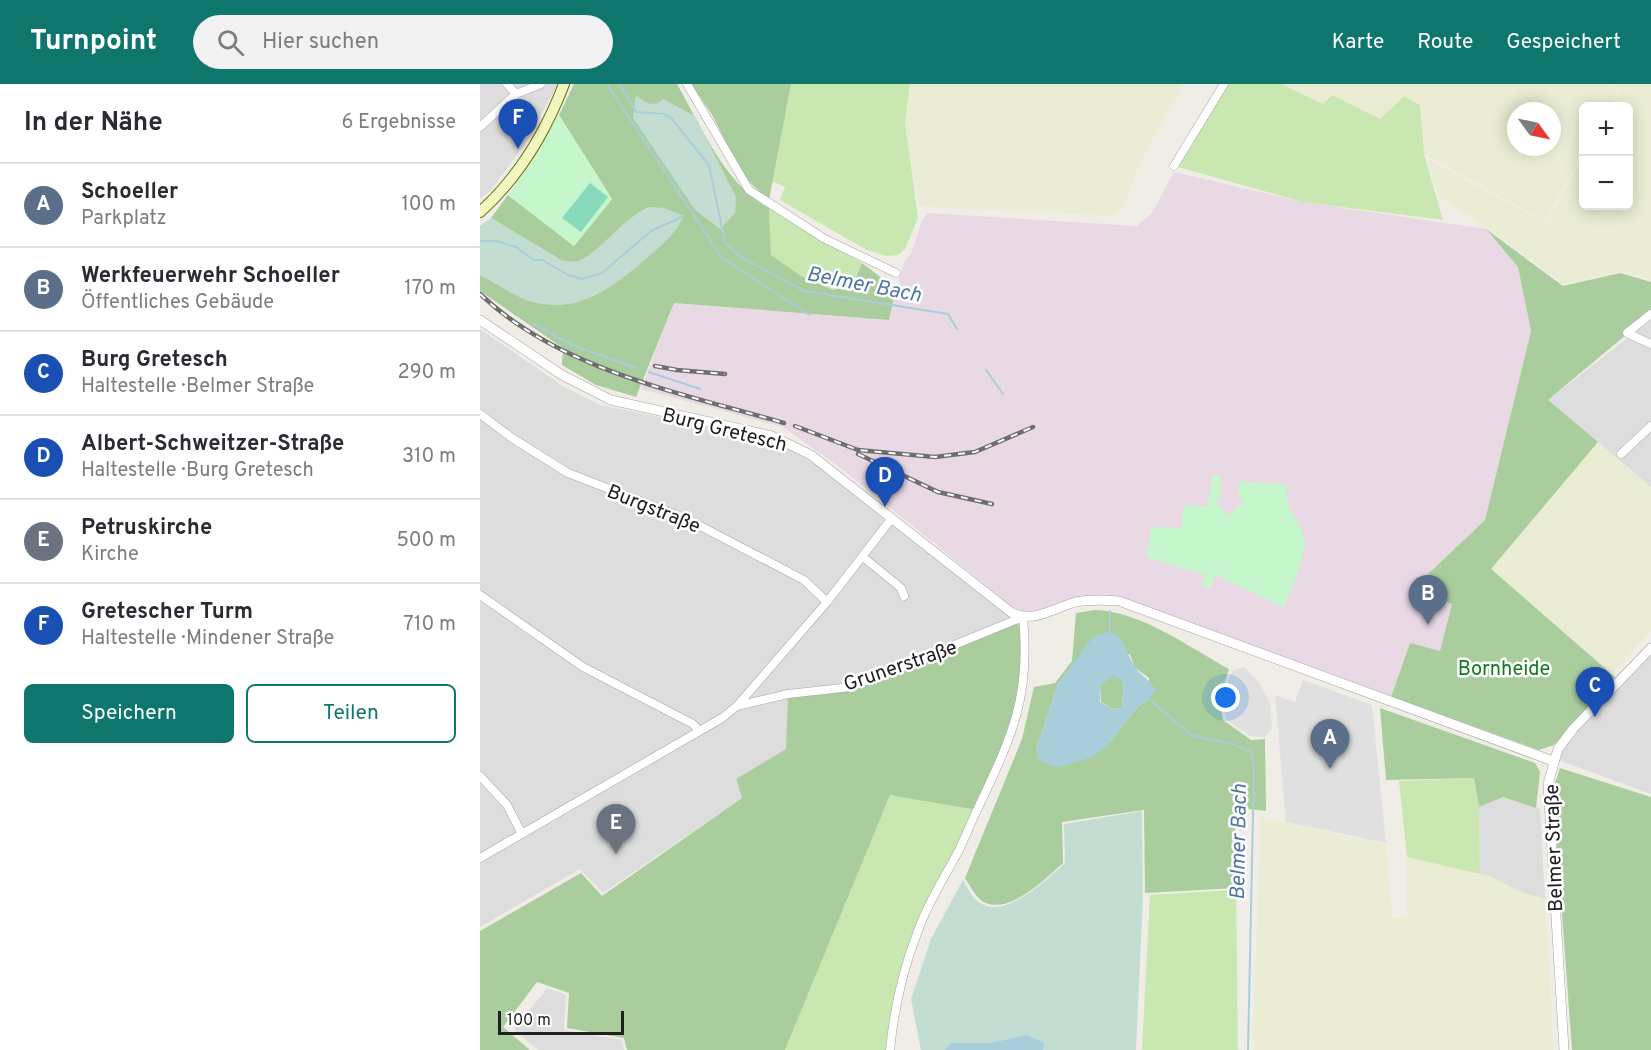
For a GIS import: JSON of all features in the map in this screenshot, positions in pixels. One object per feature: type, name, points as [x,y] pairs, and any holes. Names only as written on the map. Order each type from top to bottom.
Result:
[{"type":"main road","points":[[480,212],[502,190],[526,158],[549,118],[563,84]]},
{"type":"street","points":[[507,84],[516,94]]},
{"type":"street","points":[[480,127],[516,94],[541,84]]},
{"type":"street","points":[[687,84],[749,190],[825,239],[896,273]]},
{"type":"street","points":[[1174,166],[1224,84]]},
{"type":"street","points":[[1651,314],[1627,333],[1651,344]]},
{"type":"street","name":"Burg Gretesch","points":[[480,320],[562,375],[611,400],[772,436],[792,445],[828,467],[1012,612],[1023,617]]},
{"type":"street","name":"Burgstraße","points":[[480,414],[512,438],[568,473],[687,519],[804,580],[827,602]]},
{"type":"street","points":[[1621,454],[1651,426]]},
{"type":"street","points":[[480,858],[699,731],[737,706],[827,602],[892,518]]},
{"type":"street","points":[[863,557],[901,588],[904,596]]},
{"type":"street","points":[[480,595],[583,667],[693,724],[699,731]]},
{"type":"street","points":[[890,1050],[893,1023],[904,973],[918,929],[942,878],[959,850],[1012,734],[1023,689],[1026,648],[1023,617],[1037,617],[1075,602],[1096,599],[1119,601],[1553,761]]},
{"type":"street","name":"Grunerstraße","points":[[737,706],[788,694],[851,687],[959,645],[1023,617]]},
{"type":"street","name":"Belmer Straße","points":[[1564,1050],[1548,784],[1558,749],[1573,729],[1651,648]]},
{"type":"street","points":[[480,776],[507,805],[522,834]]},
{"type":"shaded area","points":[[480,84],[558,84],[525,144],[490,191],[480,198]]},
{"type":"shaded area","points":[[1174,172],[1303,202],[1486,229],[1518,267],[1531,331],[1485,520],[1426,576],[1421,593],[1452,604],[1440,652],[1410,643],[1391,697],[1106,594],[1027,613],[1014,608],[842,469],[783,427],[641,389],[674,303],[889,320],[904,262],[911,254],[922,221],[928,213],[1137,226],[1152,213]]},
{"type":"shaded area","points":[[1651,320],[1651,487],[1548,400]]},
{"type":"shaded area","points":[[480,329],[564,387],[600,405],[762,438],[790,449],[822,468],[1023,617],[736,779],[742,798],[603,893],[580,869],[480,927]]},
{"type":"shaded area","points":[[1651,641],[1651,794],[1561,761],[1554,745],[1575,718]]},
{"type":"shaded area","points":[[1244,667],[1259,683],[1270,703],[1272,728],[1265,737],[1250,736],[1226,719],[1222,700],[1232,671]]},
{"type":"shaded area","points":[[1303,680],[1372,705],[1386,843],[1286,822],[1275,695],[1295,702]]},
{"type":"shaded area","points":[[1503,797],[1540,809],[1545,899],[1520,892],[1480,874],[1479,807]]},
{"type":"shaded area","points":[[547,988],[566,995],[564,1030],[622,1040],[624,1050],[538,1050],[514,1030]]},
{"type":"green space","points":[[574,84],[677,84],[705,136],[727,170],[753,198],[769,208],[771,255],[801,276],[833,290],[853,285],[862,263],[896,289],[889,320],[674,303],[636,397],[596,385],[562,365],[563,348],[480,291],[480,275],[528,300],[559,259],[491,218],[508,195],[574,246],[612,199],[559,115]]},
{"type":"green space","points":[[691,84],[791,84],[769,200],[744,177],[711,113]]},
{"type":"green space","points":[[791,84],[910,84],[905,122],[918,218],[905,249],[898,255],[887,256],[867,250],[780,200],[785,187],[772,181]]},
{"type":"green space","points":[[910,84],[1183,84],[1142,159],[1123,207],[1113,216],[918,206],[905,122]]},
{"type":"green space","points":[[1224,84],[1281,84],[1323,104],[1332,95],[1380,119],[1404,96],[1420,105],[1424,154],[1443,220],[1303,202],[1174,166]]},
{"type":"green space","points":[[1281,84],[1613,84],[1617,93],[1612,102],[1579,102],[1579,160],[1545,221],[1424,154],[1420,105],[1404,96],[1380,120],[1332,95],[1323,104]]},
{"type":"green space","points":[[1614,84],[1651,84],[1651,280],[1621,271],[1564,284],[1470,216],[1439,198],[1427,159],[1546,223],[1579,164],[1579,210],[1633,210],[1633,102],[1614,102],[1619,94]]},
{"type":"green space","points":[[636,95],[652,104],[663,99],[695,116],[736,197],[735,213],[720,229],[695,210],[633,118]]},
{"type":"green space","points":[[559,115],[612,199],[574,246],[508,195],[529,166]]},
{"type":"green space","points":[[590,183],[608,197],[581,232],[562,218]]},
{"type":"green space","points":[[648,207],[664,208],[684,216],[670,236],[629,273],[589,298],[576,303],[545,305],[529,301],[480,275],[480,226],[491,218],[560,260],[575,261],[592,253],[630,218]]},
{"type":"green space","points":[[769,208],[862,263],[853,285],[833,290],[801,276],[771,255]]},
{"type":"green space","name":"Bornheide","points":[[1486,229],[1563,286],[1620,273],[1651,282],[1651,314],[1548,400],[1598,442],[1491,569],[1615,677],[1554,745],[1539,750],[1391,697],[1410,643],[1440,651],[1452,604],[1420,593],[1426,576],[1485,520],[1531,331],[1518,267]]},
{"type":"green space","points":[[1598,442],[1651,487],[1651,631],[1611,674],[1491,569]]},
{"type":"green space","points":[[1212,475],[1221,476],[1220,498],[1216,502],[1228,515],[1244,502],[1238,494],[1240,481],[1287,485],[1287,501],[1303,534],[1304,550],[1284,607],[1215,575],[1210,589],[1202,586],[1205,575],[1147,557],[1151,527],[1181,528],[1184,505],[1208,506]]},
{"type":"green space","points":[[1095,610],[1130,617],[1165,632],[1229,669],[1219,699],[1223,720],[1251,740],[1265,739],[1266,811],[1235,807],[1236,888],[1145,893],[1144,810],[1062,822],[1063,863],[1026,894],[1014,900],[992,905],[982,901],[965,878],[1022,739],[1034,687],[1055,683],[1072,661],[1076,613]],"holes":[[[1130,654],[1134,667],[1149,678],[1149,699],[1138,706],[1109,743],[1036,750],[1058,684],[1074,663]]]},
{"type":"green space","points":[[1023,617],[1026,648],[1012,734],[977,810],[890,795],[785,1050],[627,1050],[624,1038],[567,1028],[569,993],[537,982],[503,1027],[530,1050],[480,1050],[480,931],[581,873],[602,896],[742,798],[736,779],[786,749],[788,694],[851,687]]},
{"type":"green space","points":[[1114,674],[1124,681],[1122,708],[1113,709],[1101,702],[1100,685]]},
{"type":"green space","name":"Bornheide","points":[[1380,708],[1535,763],[1540,772],[1536,808],[1503,797],[1479,807],[1474,778],[1386,780]]},
{"type":"green space","points":[[1560,768],[1651,797],[1651,1050],[1572,1050],[1555,819],[1554,786]]},
{"type":"green space","points":[[1474,778],[1479,807],[1480,874],[1407,857],[1399,781]]},
{"type":"green space","points":[[890,794],[977,810],[942,878],[904,973],[890,1050],[785,1050]]},
{"type":"green space","points":[[1142,811],[1143,896],[1136,1050],[921,1050],[911,999],[931,939],[963,880],[980,903],[990,907],[1014,902],[1037,887],[1065,863],[1064,824]]},
{"type":"green space","points":[[1261,817],[1386,845],[1392,918],[1407,917],[1407,857],[1490,876],[1520,892],[1545,899],[1554,1050],[1255,1050],[1253,1027]]},
{"type":"green space","points":[[1236,890],[1238,1050],[1142,1050],[1150,895]]},
{"type":"water","points":[[1110,632],[1119,638],[1136,669],[1156,690],[1149,699],[1138,706],[1109,743],[1094,756],[1058,768],[1039,760],[1036,750],[1058,684],[1093,637]],"holes":[[[1114,675],[1124,682],[1122,708],[1113,709],[1100,702],[1100,685]]]},
{"type":"water","points":[[1027,1035],[1044,1043],[1043,1050],[945,1050],[951,1043],[991,1043]]},
{"type":"waterway","points":[[607,84],[722,258],[810,315]]},
{"type":"waterway","name":"Belmer Bach","points":[[620,84],[636,112],[664,114],[671,118],[709,165],[725,243],[739,256],[804,291],[948,314],[957,329]]},
{"type":"waterway","points":[[480,241],[496,241],[516,247],[534,260],[542,260],[568,275],[582,279],[602,273],[651,231],[684,216]]},
{"type":"waterway","points":[[534,324],[572,345],[636,368]]},
{"type":"waterway","name":"Belmer Bach","points":[[986,370],[1003,394]]},
{"type":"waterway","points":[[649,372],[700,389]]},
{"type":"waterway","name":"Belmer Bach","points":[[1110,611],[1110,632]]},
{"type":"waterway","name":"Belmer Bach","points":[[1149,699],[1191,735],[1236,745],[1251,752],[1254,770],[1248,1050]]},
{"type":"railway","points":[[480,294],[512,320],[547,342],[584,360],[664,389],[784,423]]},
{"type":"railway","points":[[655,366],[725,374]]},
{"type":"railway","points":[[795,426],[858,450],[935,457],[975,452],[1033,427]]},
{"type":"railway","points":[[858,454],[938,492],[992,504]]},
{"type":"place","name":"Gretescher Turm","points":[[518,149]]},
{"type":"place","name":"Albert-Schweitzer-Straße","points":[[885,507]]},
{"type":"place","name":"Werkfeuerwehr Schoeller","points":[[1428,625]]},
{"type":"place","name":"Burg Gretesch","points":[[1595,717]]},
{"type":"place","name":"Schoeller","points":[[1330,769]]},
{"type":"place","name":"Petruskirche","points":[[616,854]]}]
